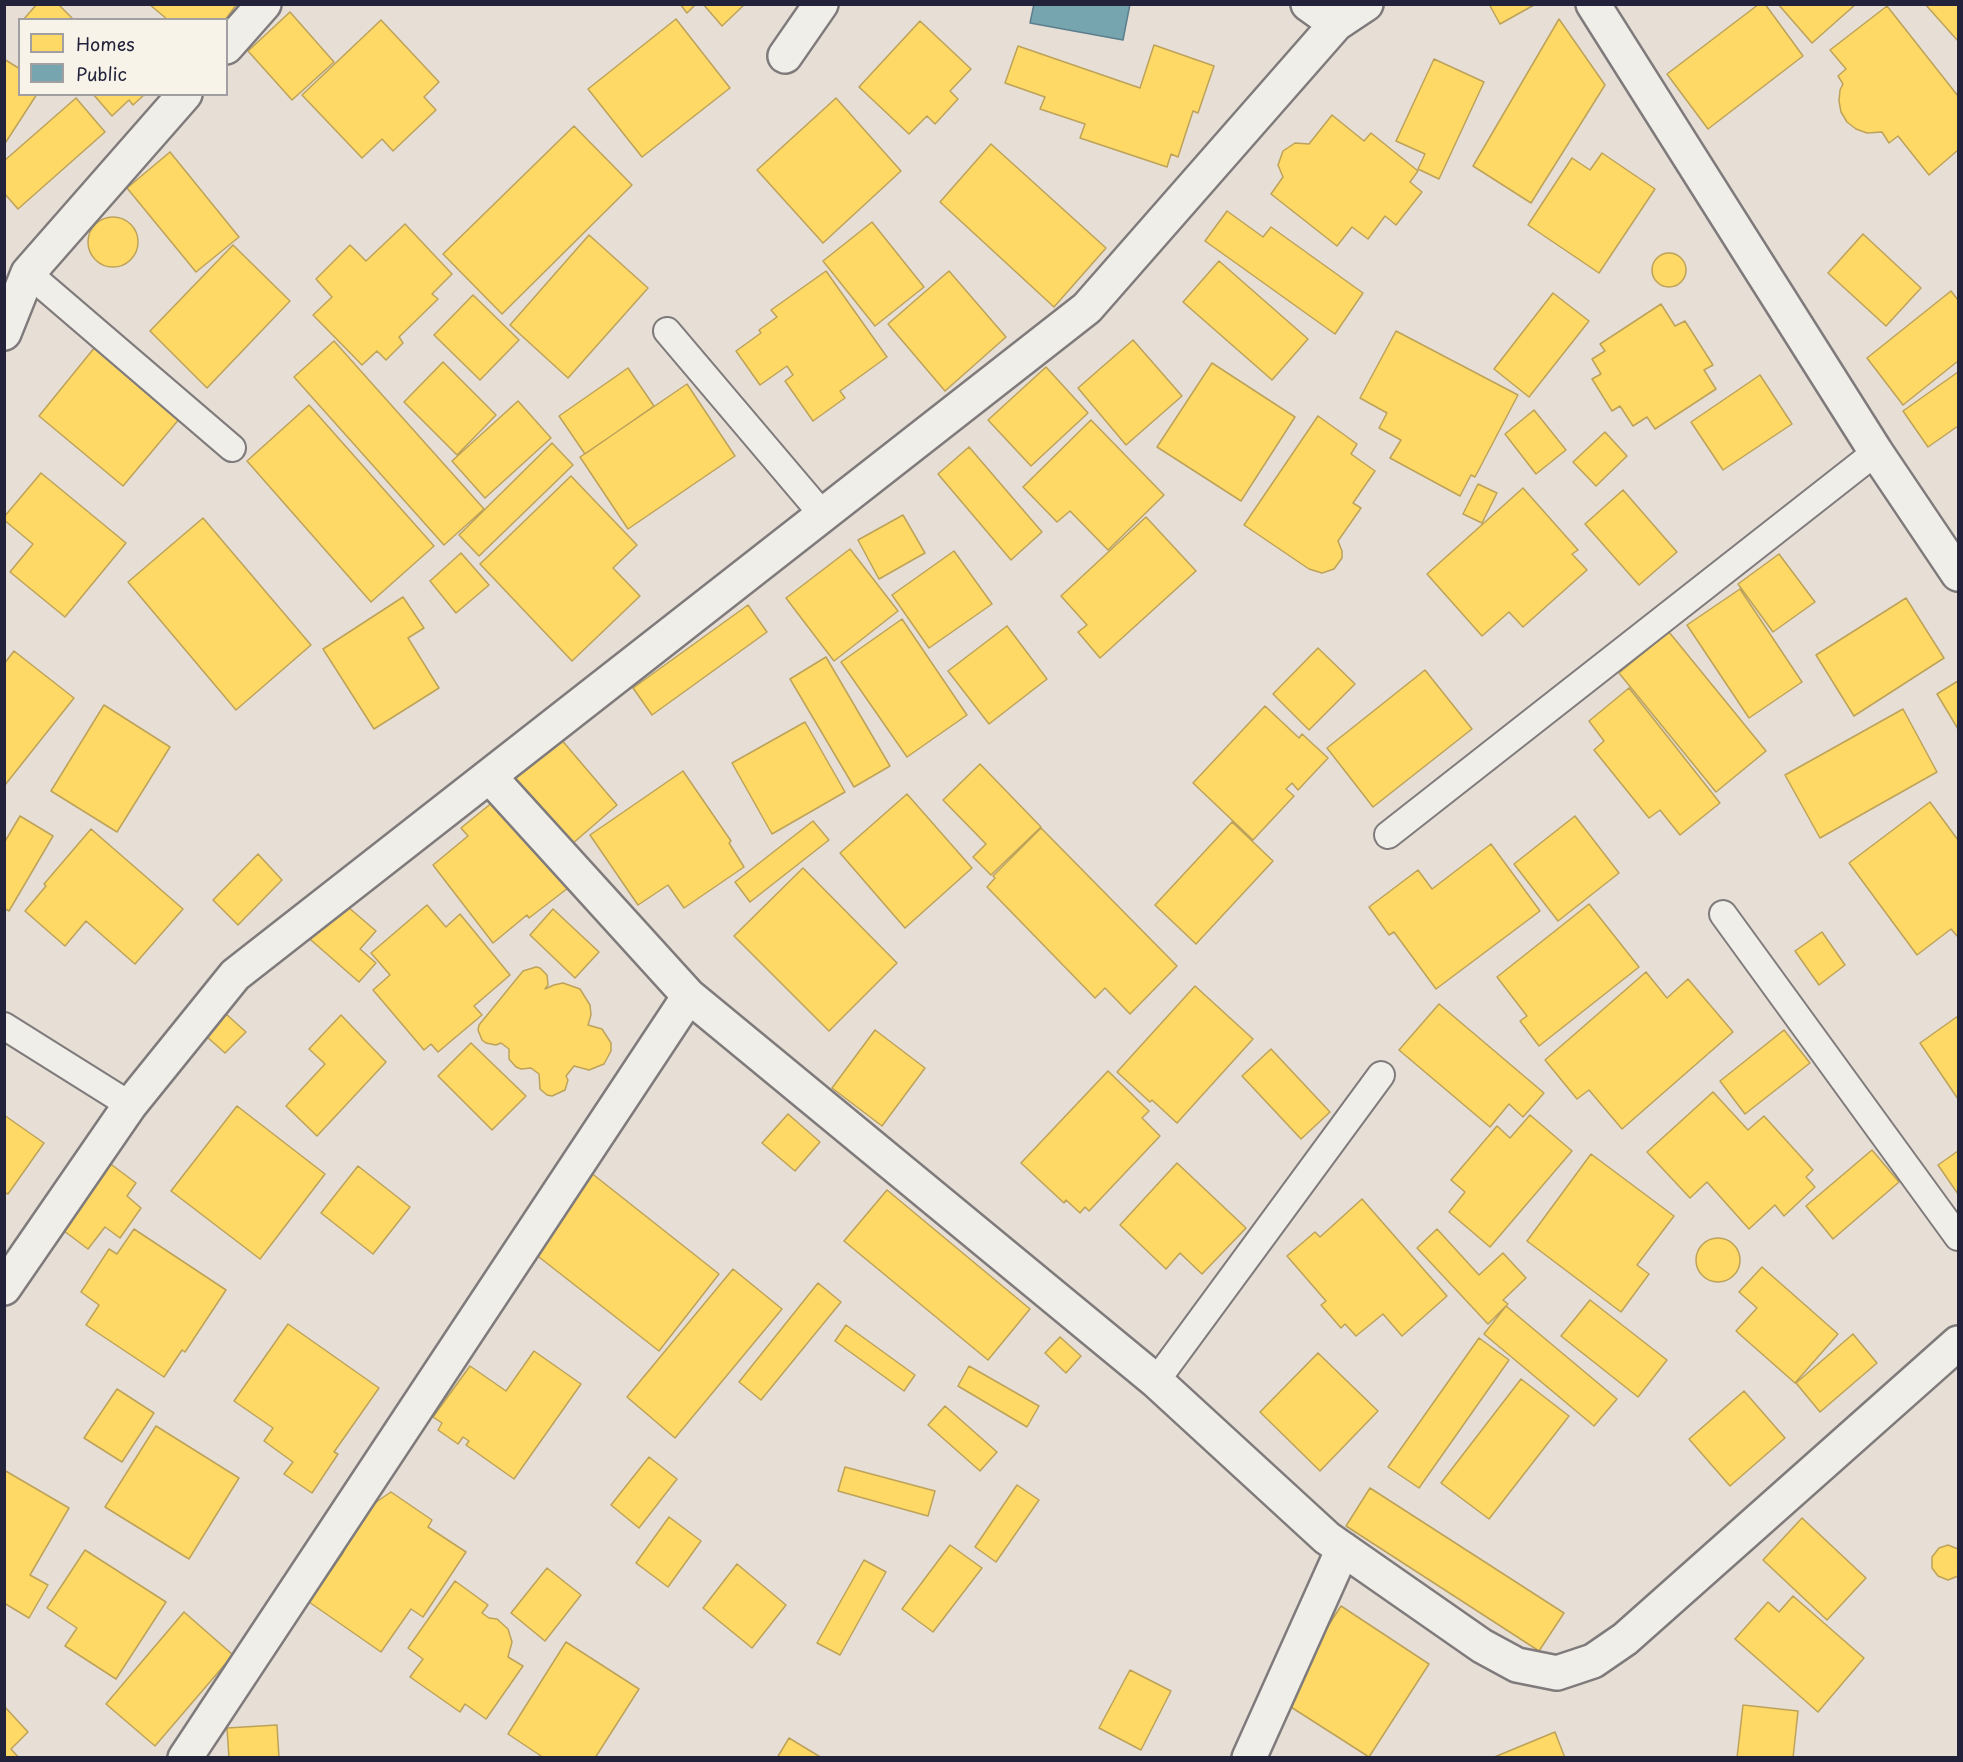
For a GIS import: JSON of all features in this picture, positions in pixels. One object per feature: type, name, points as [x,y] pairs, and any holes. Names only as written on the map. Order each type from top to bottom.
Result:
[{"type":"street","points":[[228,45],[264,4]]},
{"type":"street","points":[[785,56],[821,4]]},
{"type":"street","points":[[1308,4],[1336,24]]},
{"type":"street","points":[[4,1288],[130,1105],[236,975],[1087,308],[1336,24],[1366,4]]},
{"type":"street","points":[[1593,4],[1876,452],[1959,574]]},
{"type":"street","points":[[4,333],[28,273],[183,96]]},
{"type":"street","points":[[490,777],[689,996],[1156,1381],[1327,1538],[1482,1646],[1517,1665],[1557,1673],[1593,1661],[1625,1639],[1959,1343]]},
{"type":"street","points":[[185,1758],[689,996]]},
{"type":"street","points":[[1249,1758],[1343,1549]]},
{"type":"lane","points":[[28,273],[232,448]]},
{"type":"lane","points":[[667,332],[823,515]]},
{"type":"lane","points":[[1388,835],[1876,452]]},
{"type":"lane","points":[[1723,914],[1959,1237]]},
{"type":"lane","points":[[4,1026],[130,1105]]},
{"type":"lane","points":[[1156,1381],[1381,1076]]},
{"type":"building: Homes","points":[[37,4],[58,4],[72,18],[25,18]]},
{"type":"building: Homes","points":[[149,4],[237,4],[226,18],[166,18]]},
{"type":"building: Homes","points":[[680,4],[696,4],[687,13]]},
{"type":"building: Homes","points":[[703,4],[745,4],[722,26]]},
{"type":"building: Homes","points":[[1489,4],[1534,4],[1534,5],[1500,24]]},
{"type":"building: Homes","points":[[1759,4],[1765,4],[1803,56],[1708,129],[1667,74]]},
{"type":"building: Homes","points":[[1778,4],[1856,4],[1812,43]]},
{"type":"building: Homes","points":[[1925,4],[1958,4],[1958,41]]},
{"type":"building: Homes","points":[[1887,6],[1958,96],[1958,150],[1929,175],[1898,136],[1889,143],[1882,132],[1867,133],[1856,129],[1847,122],[1841,112],[1839,101],[1843,84],[1838,76],[1846,69],[1830,50]]},
{"type":"building: Homes","points":[[290,12],[334,62],[292,100],[248,51]]},
{"type":"building: Homes","points":[[676,19],[730,88],[642,157],[588,89]]},
{"type":"building: Homes","points":[[1559,19],[1605,85],[1531,203],[1473,166]]},
{"type":"building: Homes","points":[[381,20],[439,82],[424,97],[436,110],[393,151],[382,139],[362,158],[302,95]]},
{"type":"building: Homes","points":[[920,21],[971,69],[950,91],[958,99],[935,124],[927,116],[909,134],[859,87]]},
{"type":"building: Homes","points":[[1154,45],[1214,66],[1198,113],[1193,111],[1178,157],[1171,154],[1167,167],[1080,138],[1085,124],[1040,109],[1045,97],[1005,83],[1018,46],[1140,88]]},
{"type":"building: Homes","points":[[4,59],[18,68],[18,96],[36,96],[4,145]]},
{"type":"building: Homes","points":[[1434,59],[1484,82],[1439,179],[1418,169],[1425,154],[1396,141]]},
{"type":"building: Homes","points":[[95,96],[143,96],[133,105],[129,100],[112,116]]},
{"type":"building: Homes","points":[[76,98],[105,132],[18,209],[4,193],[4,161]]},
{"type":"building: Homes","points":[[836,98],[901,171],[823,243],[757,170]]},
{"type":"building: Homes","points":[[1332,115],[1364,141],[1371,133],[1418,171],[1410,182],[1422,192],[1396,225],[1385,216],[1368,239],[1352,227],[1337,246],[1271,194],[1283,177],[1278,165],[1283,151],[1295,143],[1309,144]]},
{"type":"building: Homes","points":[[574,126],[632,185],[502,314],[443,254]]},
{"type":"building: Homes","points":[[991,144],[1106,248],[1054,307],[940,202]]},
{"type":"building: Homes","points":[[170,152],[239,237],[196,272],[127,188]]},
{"type":"building: Homes","points":[[1602,153],[1655,189],[1599,273],[1528,225],[1572,158],[1590,170]]},
{"type":"building: Homes","points":[[1227,211],[1263,237],[1271,227],[1363,293],[1335,334],[1205,241]]},
{"type":"building: Homes","points":[[108,217],[118,217],[131,224],[138,237],[138,247],[131,260],[118,267],[108,267],[99,263],[92,256],[88,247],[88,237],[92,228],[99,221]]},
{"type":"building: Homes","points":[[872,222],[924,287],[875,326],[823,261]]},
{"type":"building: Homes","points":[[405,224],[452,274],[432,294],[438,299],[399,337],[403,343],[386,360],[377,351],[362,365],[313,315],[332,297],[316,279],[350,245],[366,261]]},
{"type":"building: Homes","points":[[1863,234],[1921,288],[1886,326],[1828,273]]},
{"type":"building: Homes","points":[[589,235],[648,288],[568,378],[510,325]]},
{"type":"building: Homes","points":[[233,245],[290,301],[207,388],[150,331]]},
{"type":"building: Homes","points":[[1669,253],[1681,258],[1686,270],[1681,282],[1669,287],[1657,282],[1652,270],[1657,258]]},
{"type":"building: Homes","points":[[1219,261],[1308,339],[1272,380],[1183,302]]},
{"type":"building: Homes","points":[[826,271],[887,357],[840,391],[845,398],[813,421],[785,381],[793,375],[787,366],[760,385],[736,351],[761,333],[759,330],[777,317],[771,310]]},
{"type":"building: Homes","points":[[949,271],[1006,337],[945,391],[888,324]]},
{"type":"building: Homes","points":[[1951,291],[1958,300],[1958,361],[1903,405],[1867,358]]},
{"type":"building: Homes","points":[[1553,293],[1589,321],[1529,397],[1494,369]]},
{"type":"building: Homes","points":[[473,295],[519,340],[480,380],[434,335]]},
{"type":"building: Homes","points":[[1661,304],[1675,326],[1685,321],[1713,365],[1704,370],[1716,389],[1655,429],[1647,417],[1633,426],[1620,406],[1612,411],[1592,379],[1601,374],[1592,359],[1605,351],[1600,344]]},
{"type":"building: Homes","points":[[1396,331],[1518,395],[1475,477],[1471,475],[1460,496],[1390,458],[1401,440],[1379,428],[1387,413],[1360,398]]},
{"type":"building: Homes","points":[[1133,340],[1182,396],[1126,445],[1078,388]]},
{"type":"building: Homes","points":[[334,341],[484,509],[444,545],[294,377]]},
{"type":"building: Homes","points":[[95,347],[180,418],[123,486],[39,416]]},
{"type":"building: Homes","points":[[443,362],[496,415],[457,455],[404,402]]},
{"type":"building: Homes","points":[[1212,363],[1295,417],[1241,501],[1157,447]]},
{"type":"building: Homes","points":[[1046,367],[1088,413],[1031,466],[988,420]]},
{"type":"building: Homes","points":[[628,368],[654,406],[585,454],[559,416]]},
{"type":"building: Homes","points":[[1958,372],[1958,426],[1928,447],[1903,411]]},
{"type":"building: Homes","points":[[1760,375],[1792,424],[1723,470],[1691,422]]},
{"type":"building: Homes","points":[[687,384],[735,456],[628,529],[580,457]]},
{"type":"building: Homes","points":[[518,401],[551,438],[485,498],[452,461]]},
{"type":"building: Homes","points":[[309,405],[434,546],[371,602],[247,461]]},
{"type":"building: Homes","points":[[1534,410],[1566,450],[1536,474],[1505,434]]},
{"type":"building: Homes","points":[[1318,416],[1357,444],[1351,454],[1375,471],[1353,503],[1361,508],[1338,541],[1342,558],[1334,569],[1322,573],[1309,569],[1244,525]]},
{"type":"building: Homes","points":[[1091,420],[1164,495],[1108,550],[1070,511],[1057,522],[1023,487]]},
{"type":"building: Homes","points":[[1605,432],[1627,456],[1596,486],[1573,462]]},
{"type":"building: Homes","points":[[552,443],[573,465],[479,556],[459,535]]},
{"type":"building: Homes","points":[[969,447],[1042,532],[1011,560],[938,474]]},
{"type":"building: Homes","points":[[41,473],[126,543],[65,617],[10,572],[33,544],[4,520],[4,517]]},
{"type":"building: Homes","points":[[571,476],[637,545],[613,568],[640,596],[572,661],[480,564]]},
{"type":"building: Homes","points":[[1478,484],[1497,493],[1482,523],[1463,514]]},
{"type":"building: Homes","points":[[1523,488],[1578,550],[1572,554],[1587,570],[1523,627],[1509,612],[1482,636],[1427,574]]},
{"type":"building: Homes","points":[[1623,490],[1677,552],[1639,585],[1585,524]]},
{"type":"building: Homes","points":[[903,515],[925,553],[879,579],[858,540]]},
{"type":"building: Homes","points":[[1146,517],[1196,571],[1100,658],[1078,632],[1087,625],[1061,596]]},
{"type":"building: Homes","points":[[203,518],[311,645],[236,710],[128,582]]},
{"type":"building: Homes","points":[[850,549],[898,611],[834,661],[786,598]]},
{"type":"building: Homes","points":[[954,551],[992,604],[929,648],[892,595]]},
{"type":"building: Homes","points":[[461,553],[489,585],[456,613],[430,581]]},
{"type":"building: Homes","points":[[1779,554],[1815,602],[1773,632],[1738,584]]},
{"type":"building: Homes","points":[[1740,589],[1802,682],[1749,718],[1687,625]]},
{"type":"building: Homes","points":[[403,597],[424,628],[408,638],[439,688],[374,729],[323,649]]},
{"type":"building: Homes","points":[[1906,598],[1944,658],[1854,716],[1816,655]]},
{"type":"building: Homes","points":[[748,605],[767,632],[652,715],[633,688]]},
{"type":"building: Homes","points":[[902,619],[967,715],[907,757],[841,662]]},
{"type":"building: Homes","points":[[1007,626],[1047,679],[989,724],[948,671]]},
{"type":"building: Homes","points":[[1669,632],[1766,751],[1716,792],[1619,673]]},
{"type":"building: Homes","points":[[1318,648],[1355,684],[1309,730],[1273,694]]},
{"type":"building: Homes","points":[[14,651],[74,698],[5,785],[4,664]]},
{"type":"building: Homes","points":[[826,657],[890,766],[854,787],[790,679]]},
{"type":"building: Homes","points":[[1425,670],[1472,729],[1373,807],[1327,748]]},
{"type":"building: Homes","points":[[1958,681],[1958,729],[1937,694]]},
{"type":"building: Homes","points":[[1629,688],[1720,803],[1680,835],[1660,810],[1649,818],[1594,750],[1604,741],[1589,721]]},
{"type":"building: Homes","points":[[104,705],[170,747],[117,832],[51,791]]},
{"type":"building: Homes","points":[[1265,706],[1299,738],[1302,734],[1328,758],[1298,790],[1292,783],[1286,789],[1294,796],[1253,840],[1193,783]]},
{"type":"building: Homes","points":[[1903,709],[1937,772],[1820,838],[1785,775]]},
{"type":"building: Homes","points":[[805,722],[845,792],[772,834],[732,763]]},
{"type":"building: Homes","points":[[560,738],[617,805],[572,844],[514,777]]},
{"type":"building: Homes","points":[[980,764],[1041,827],[991,875],[973,857],[986,844],[943,800]]},
{"type":"building: Homes","points":[[683,771],[731,841],[729,843],[744,867],[684,908],[668,885],[638,905],[590,835]]},
{"type":"building: Homes","points":[[907,794],[972,868],[905,928],[840,853]]},
{"type":"building: Homes","points":[[499,797],[568,888],[529,918],[527,915],[493,943],[433,865],[468,836],[461,828]]},
{"type":"building: Homes","points":[[1930,802],[1958,840],[1958,937],[1951,929],[1917,955],[1849,863]]},
{"type":"building: Homes","points":[[20,816],[53,836],[9,911],[4,908],[4,843]]},
{"type":"building: Homes","points":[[1575,816],[1619,873],[1558,921],[1514,864]]},
{"type":"building: Homes","points":[[813,821],[829,840],[750,902],[735,882]]},
{"type":"building: Homes","points":[[1232,822],[1273,861],[1196,944],[1155,905]]},
{"type":"building: Homes","points":[[1041,828],[1177,966],[1130,1014],[1105,988],[1095,998],[987,887],[995,878],[993,876]]},
{"type":"building: Homes","points":[[91,829],[183,909],[135,964],[86,921],[65,946],[25,911],[46,886],[44,884]]},
{"type":"building: Homes","points":[[1491,844],[1540,911],[1436,989],[1394,932],[1389,935],[1369,907],[1418,870],[1432,889]]},
{"type":"building: Homes","points":[[258,854],[282,880],[238,925],[213,900]]},
{"type":"building: Homes","points":[[803,868],[897,963],[829,1031],[734,936]]},
{"type":"building: Homes","points":[[341,901],[376,931],[360,949],[376,963],[359,982],[304,934]]},
{"type":"building: Homes","points":[[1589,904],[1639,967],[1539,1046],[1520,1021],[1527,1016],[1497,977]]},
{"type":"building: Homes","points":[[427,905],[446,927],[460,914],[510,975],[474,1006],[482,1015],[438,1052],[431,1044],[424,1050],[373,990],[390,975],[371,953]]},
{"type":"building: Homes","points":[[553,909],[599,952],[575,978],[530,935]]},
{"type":"building: Homes","points":[[1822,932],[1845,965],[1819,985],[1795,951]]},
{"type":"building: Homes","points":[[536,967],[547,975],[548,985],[545,989],[563,983],[580,989],[590,1005],[591,1015],[588,1025],[602,1029],[611,1043],[611,1051],[604,1064],[589,1070],[574,1066],[566,1076],[568,1080],[565,1090],[552,1096],[540,1089],[539,1074],[531,1068],[516,1067],[509,1059],[509,1049],[501,1043],[496,1045],[486,1043],[482,1040],[478,1030],[479,1025],[523,971]]},
{"type":"building: Homes","points":[[1646,972],[1667,998],[1688,979],[1733,1032],[1622,1129],[1589,1090],[1577,1099],[1545,1060]]},
{"type":"building: Homes","points":[[1195,986],[1253,1039],[1177,1123],[1117,1072]]},
{"type":"building: Homes","points":[[1439,1004],[1544,1093],[1523,1117],[1509,1104],[1490,1127],[1399,1050]]},
{"type":"building: Homes","points":[[226,1014],[246,1032],[225,1053],[206,1036]]},
{"type":"building: Homes","points":[[341,1015],[386,1062],[317,1136],[286,1106],[325,1064],[309,1049]]},
{"type":"building: Homes","points":[[1958,1016],[1958,1099],[1920,1043]]},
{"type":"building: Homes","points":[[875,1030],[925,1068],[882,1126],[832,1088]]},
{"type":"building: Homes","points":[[1784,1030],[1810,1063],[1745,1114],[1720,1081]]},
{"type":"building: Homes","points":[[471,1043],[526,1096],[492,1130],[438,1076]]},
{"type":"building: Homes","points":[[1271,1049],[1330,1112],[1301,1139],[1242,1076]]},
{"type":"building: Homes","points":[[1108,1071],[1149,1111],[1142,1118],[1160,1136],[1089,1211],[1085,1207],[1080,1213],[1066,1200],[1064,1203],[1021,1163]]},
{"type":"building: Homes","points":[[1713,1092],[1748,1130],[1764,1116],[1813,1170],[1806,1177],[1815,1187],[1784,1216],[1775,1205],[1749,1229],[1707,1182],[1690,1198],[1647,1152]]},
{"type":"building: Homes","points":[[237,1106],[325,1174],[260,1259],[171,1191]]},
{"type":"building: Homes","points":[[788,1114],[820,1142],[795,1171],[762,1143]]},
{"type":"building: Homes","points":[[4,1115],[44,1143],[8,1194],[4,1192]]},
{"type":"building: Homes","points":[[1530,1115],[1572,1151],[1490,1247],[1449,1212],[1465,1192],[1451,1180],[1497,1126],[1510,1138]]},
{"type":"building: Homes","points":[[1872,1150],[1899,1182],[1833,1239],[1806,1206]]},
{"type":"building: Homes","points":[[1958,1151],[1958,1194],[1938,1165]]},
{"type":"building: Homes","points":[[1591,1154],[1674,1216],[1637,1265],[1649,1274],[1621,1312],[1527,1241]]},
{"type":"building: Homes","points":[[108,1162],[136,1183],[127,1196],[141,1208],[120,1238],[105,1227],[88,1249],[60,1228]]},
{"type":"building: Homes","points":[[1177,1163],[1246,1228],[1202,1274],[1180,1253],[1166,1269],[1120,1225]]},
{"type":"building: Homes","points":[[358,1166],[410,1207],[373,1254],[321,1213]]},
{"type":"building: Homes","points":[[590,1172],[719,1274],[659,1351],[530,1250]]},
{"type":"building: Homes","points":[[887,1190],[1030,1309],[988,1360],[844,1241]]},
{"type":"building: Homes","points":[[1362,1199],[1447,1296],[1402,1336],[1383,1314],[1356,1336],[1345,1324],[1341,1328],[1321,1305],[1326,1301],[1287,1256],[1315,1232],[1320,1237]]},
{"type":"building: Homes","points":[[134,1229],[226,1290],[185,1352],[182,1350],[164,1377],[86,1325],[99,1305],[81,1292],[109,1249],[117,1254]]},
{"type":"building: Homes","points":[[1437,1229],[1479,1275],[1503,1253],[1526,1278],[1503,1300],[1508,1304],[1488,1324],[1417,1248]]},
{"type":"building: Homes","points":[[1718,1238],[1733,1245],[1740,1260],[1733,1275],[1718,1282],[1703,1275],[1696,1260],[1703,1245]]},
{"type":"building: Homes","points":[[1762,1267],[1838,1334],[1795,1383],[1736,1331],[1757,1308],[1739,1292]]},
{"type":"building: Homes","points":[[733,1269],[782,1309],[675,1438],[627,1397]]},
{"type":"building: Homes","points":[[818,1283],[841,1302],[761,1400],[739,1382]]},
{"type":"building: Homes","points":[[1590,1300],[1667,1360],[1638,1397],[1561,1336]]},
{"type":"building: Homes","points":[[1506,1306],[1617,1399],[1594,1426],[1484,1334]]},
{"type":"building: Homes","points":[[288,1324],[379,1388],[334,1452],[338,1454],[312,1493],[284,1474],[293,1462],[264,1441],[273,1428],[234,1401]]},
{"type":"building: Homes","points":[[846,1325],[915,1375],[904,1391],[835,1341]]},
{"type":"building: Homes","points":[[1853,1334],[1877,1363],[1820,1412],[1796,1383]]},
{"type":"building: Homes","points":[[1060,1337],[1081,1356],[1066,1373],[1045,1353]]},
{"type":"building: Homes","points":[[1479,1338],[1509,1360],[1419,1488],[1388,1467]]},
{"type":"building: Homes","points":[[534,1351],[581,1384],[514,1479],[466,1445],[469,1441],[463,1437],[458,1444],[438,1430],[442,1423],[433,1417],[470,1366],[506,1391]]},
{"type":"building: Homes","points":[[1318,1353],[1378,1411],[1320,1471],[1260,1412]]},
{"type":"building: Homes","points":[[969,1366],[1039,1406],[1027,1427],[958,1386]]},
{"type":"building: Homes","points":[[1521,1379],[1569,1416],[1489,1519],[1441,1483]]},
{"type":"building: Homes","points":[[117,1389],[154,1413],[122,1462],[84,1438]]},
{"type":"building: Homes","points":[[1744,1391],[1785,1438],[1730,1486],[1689,1439]]},
{"type":"building: Homes","points":[[945,1406],[997,1452],[980,1471],[928,1425]]},
{"type":"building: Homes","points":[[156,1426],[239,1478],[189,1559],[105,1507]]},
{"type":"building: Homes","points":[[649,1457],[677,1479],[639,1528],[611,1505]]},
{"type":"building: Homes","points":[[845,1467],[935,1491],[928,1516],[838,1491]]},
{"type":"building: Homes","points":[[4,1470],[69,1508],[30,1575],[48,1585],[29,1618],[4,1603]]},
{"type":"building: Homes","points":[[1017,1485],[1039,1500],[996,1562],[975,1547]]},
{"type":"building: Homes","points":[[1370,1488],[1564,1613],[1539,1651],[1346,1526]]},
{"type":"building: Homes","points":[[391,1492],[432,1520],[428,1527],[466,1552],[423,1617],[411,1609],[381,1652],[309,1602],[343,1553],[352,1528],[369,1507]]},
{"type":"building: Homes","points":[[669,1517],[701,1541],[668,1587],[636,1563]]},
{"type":"building: Homes","points":[[1802,1518],[1866,1578],[1827,1620],[1763,1560]]},
{"type":"building: Homes","points":[[950,1545],[982,1568],[933,1632],[902,1609]]},
{"type":"building: Homes","points":[[1948,1545],[1958,1549],[1958,1576],[1948,1580],[1938,1576],[1932,1568],[1932,1557],[1939,1548]]},
{"type":"building: Homes","points":[[85,1550],[166,1602],[116,1679],[65,1646],[77,1628],[47,1608]]},
{"type":"building: Homes","points":[[864,1560],[886,1572],[840,1655],[817,1643]]},
{"type":"building: Homes","points":[[737,1564],[786,1605],[752,1648],[703,1608]]},
{"type":"building: Homes","points":[[547,1568],[581,1595],[545,1641],[511,1613]]},
{"type":"building: Homes","points":[[455,1581],[488,1605],[482,1613],[489,1618],[497,1619],[508,1629],[512,1642],[508,1657],[523,1666],[486,1719],[465,1704],[460,1712],[410,1677],[423,1659],[408,1648]]},
{"type":"building: Homes","points":[[1793,1596],[1864,1658],[1818,1712],[1735,1639],[1768,1602],[1779,1612]]},
{"type":"building: Homes","points":[[1341,1606],[1429,1664],[1369,1757],[1280,1700]]},
{"type":"building: Homes","points":[[184,1612],[233,1655],[155,1746],[106,1704]]},
{"type":"building: Homes","points":[[566,1642],[639,1689],[595,1758],[544,1758],[508,1734]]},
{"type":"building: Homes","points":[[1130,1670],[1171,1691],[1141,1750],[1099,1728]]},
{"type":"building: Homes","points":[[1743,1705],[1798,1711],[1793,1758],[1737,1758]]},
{"type":"building: Homes","points":[[4,1706],[28,1732],[11,1749],[19,1758],[4,1758]]},
{"type":"building: Homes","points":[[277,1725],[279,1758],[229,1758],[227,1728]]},
{"type":"building: Homes","points":[[1555,1732],[1565,1758],[1492,1758]]},
{"type":"building: Homes","points":[[789,1738],[822,1758],[777,1758]]},
{"type":"building: Public","points":[[1034,4],[1130,4],[1123,40],[1030,23]]}]
